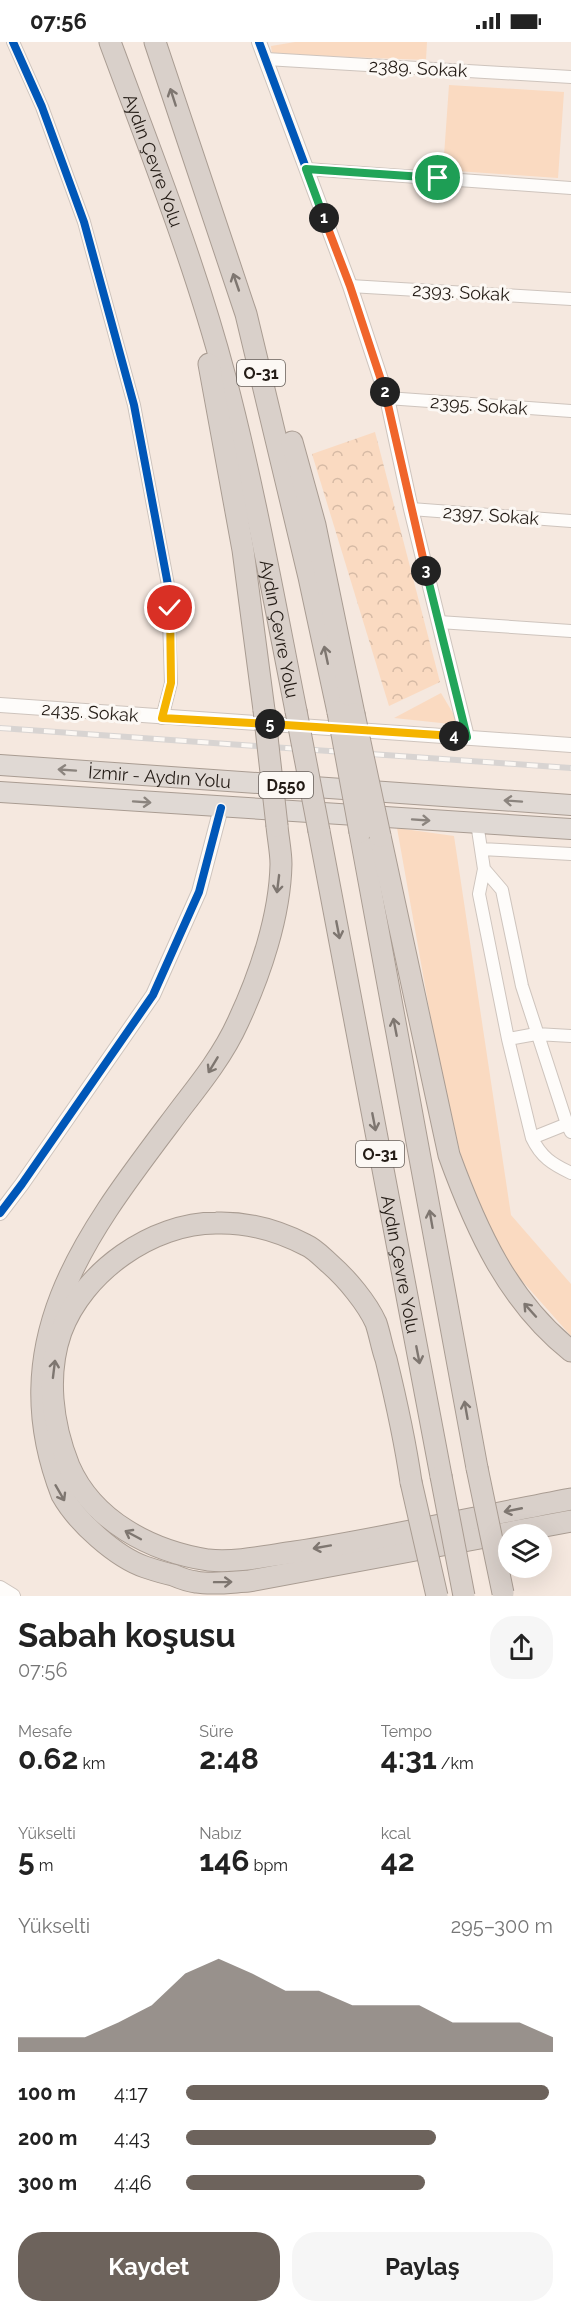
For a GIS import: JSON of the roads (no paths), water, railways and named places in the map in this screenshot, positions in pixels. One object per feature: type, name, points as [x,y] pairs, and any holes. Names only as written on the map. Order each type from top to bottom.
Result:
[{"type":"highway","name":"Aydın Çevre Yolu","points":[[110,42],[193,272],[225,376],[254,496],[464,1596]]},
{"type":"highway","name":"Aydın Çevre Yolu","points":[[155,42],[246,314],[309,577],[346,713],[370,834],[477,1468],[503,1595]]},
{"type":"highway","points":[[193,272],[243,550],[264,710],[281,865],[273,924],[260,971],[237,1024],[208,1073],[86,1231],[51,1289],[35,1336],[29,1388],[33,1426],[46,1468],[68,1507],[102,1541],[142,1566],[196,1582],[249,1581],[571,1521]]},
{"type":"highway","name":"İzmir - Aydın Yolu","points":[[0,765],[571,805]]},
{"type":"highway","name":"İzmir - Aydın Yolu","points":[[0,792],[571,829]]},
{"type":"highway","points":[[370,834],[449,1155],[465,1199],[489,1253],[519,1297],[559,1342],[571,1351]]},
{"type":"highway","points":[[437,1596],[411,1482],[402,1427],[375,1322],[346,1278],[309,1246],[264,1228],[215,1222],[169,1231],[126,1251],[88,1286],[61,1333],[54,1367],[52,1395],[56,1425],[76,1480],[95,1506],[126,1532],[170,1552],[212,1560],[255,1557],[323,1548],[571,1499]]},
{"type":"street","points":[[13,42],[42,107],[84,222],[134,405],[168,585],[171,683],[162,718]]},
{"type":"street","points":[[259,42],[350,286],[387,398],[411,509],[467,737]]},
{"type":"street","name":"2389. Sokak","points":[[266,58],[571,77]]},
{"type":"street","points":[[306,169],[571,188]]},
{"type":"street","name":"2393. Sokak","points":[[350,286],[571,299]]},
{"type":"street","name":"2395. Sokak","points":[[387,398],[571,411]]},
{"type":"street","name":"2397. Sokak","points":[[411,509],[571,521]]},
{"type":"street","points":[[439,622],[571,631]]},
{"type":"street","name":"2435. Sokak","points":[[0,705],[571,745]]},
{"type":"street","points":[[0,1213],[153,995],[199,892],[221,808]]},
{"type":"street","points":[[477,823],[484,869],[479,894],[508,1039],[532,1138],[539,1152],[551,1164],[571,1173]]},
{"type":"street","points":[[481,849],[571,854]]},
{"type":"street","points":[[484,869],[502,890],[522,986],[569,1128],[532,1138]]},
{"type":"street","points":[[508,1039],[536,1034],[571,1036]]},
{"type":"street","points":[[0,1588],[13,1596]]},
{"type":"railway","points":[[0,728],[571,768]]}]
